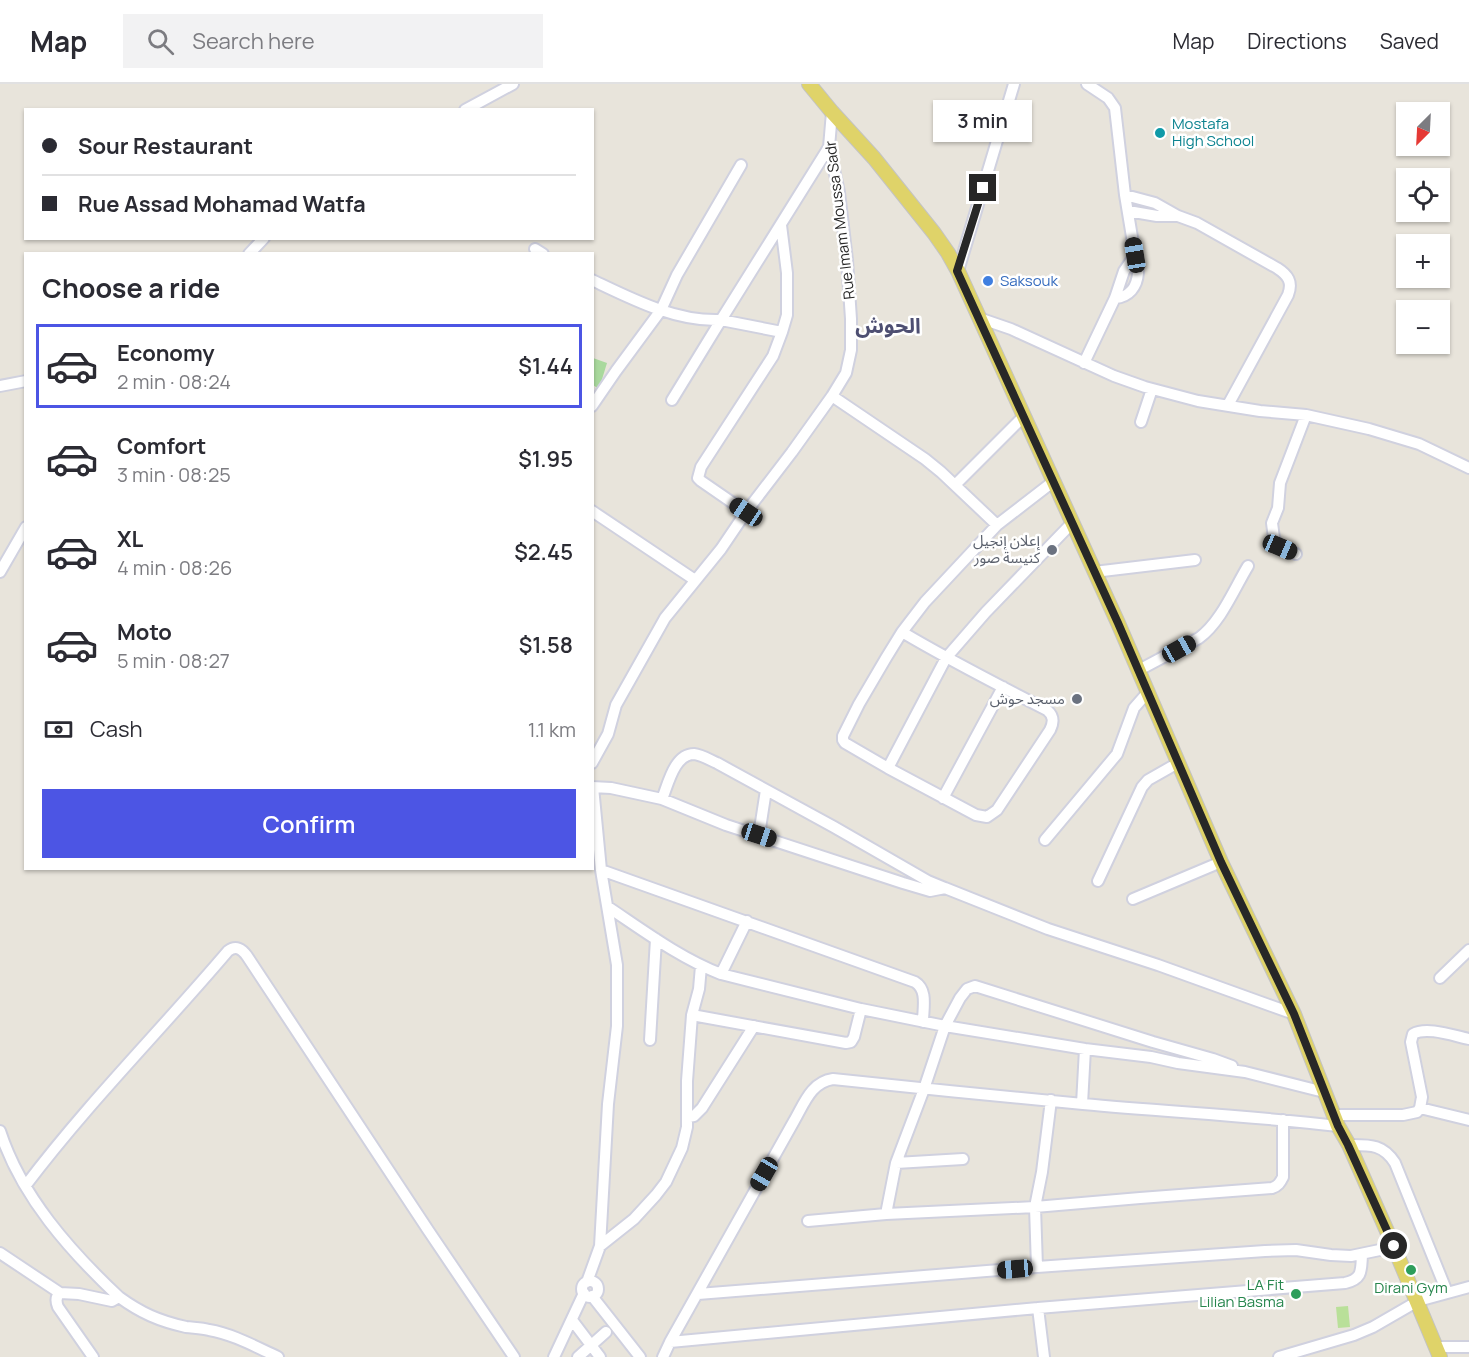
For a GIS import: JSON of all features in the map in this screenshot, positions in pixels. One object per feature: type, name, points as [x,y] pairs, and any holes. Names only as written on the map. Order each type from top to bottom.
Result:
[{"type":"main road","points":[[809,84],[831,112],[874,158],[934,233],[957,271],[1139,670],[1221,862],[1294,1014],[1336,1121],[1394,1246],[1438,1352]]},
{"type":"street","points":[[469,108],[511,84]]},
{"type":"street","points":[[957,271],[1014,84]]},
{"type":"street","points":[[1087,84],[1108,98],[1115,108],[1125,195],[1138,273],[1136,285],[1132,290],[1122,297],[1114,298]]},
{"type":"street","name":"Rue Imam Moussa Sadr","points":[[594,759],[608,734],[616,705],[665,618],[721,549],[832,396],[846,373],[852,335],[847,260],[839,192],[829,147],[831,112]]},
{"type":"street","points":[[672,400],[829,147]]},
{"type":"street","points":[[594,403],[661,310],[677,275],[741,165]]},
{"type":"street","points":[[1125,195],[1155,203],[1178,216],[1214,231],[1277,268],[1290,282],[1291,288],[1288,295],[1228,405]]},
{"type":"street","points":[[1128,211],[1157,216],[1178,216]]},
{"type":"street","points":[[746,512],[698,478],[773,356],[782,332],[787,315],[787,273],[781,225]]},
{"type":"street","points":[[251,252],[262,240]]},
{"type":"street","points":[[1084,363],[1124,271],[1135,255]]},
{"type":"street","points":[[594,281],[661,310],[700,320],[721,320],[782,332]]},
{"type":"street","points":[[979,318],[1011,329],[1114,376],[1152,389],[1198,401],[1260,411],[1306,415],[1409,440],[1469,468]]},
{"type":"street","points":[[0,386],[24,381]]},
{"type":"street","points":[[1141,422],[1152,389]]},
{"type":"street","points":[[832,396],[925,459],[955,484],[997,525]]},
{"type":"street","points":[[1296,554],[1280,547],[1274,538],[1272,523],[1278,508],[1280,483],[1306,415]]},
{"type":"street","points":[[955,484],[1024,416]]},
{"type":"street","points":[[902,632],[1051,714],[1053,719],[1050,730],[997,810],[987,817],[982,817],[943,798],[888,768],[846,743],[843,736],[902,632],[929,597],[997,525],[1054,481]]},
{"type":"street","points":[[594,512],[696,580]]},
{"type":"street","points":[[888,768],[946,658],[986,612],[1072,523]]},
{"type":"street","points":[[0,572],[24,530]]},
{"type":"street","points":[[1094,572],[1195,560]]},
{"type":"street","points":[[1139,670],[1207,632],[1248,566]]},
{"type":"street","points":[[943,798],[1003,687]]},
{"type":"street","points":[[1045,840],[1118,754],[1134,708],[1148,692]]},
{"type":"street","points":[[662,799],[678,764],[687,756],[693,754],[700,756],[717,763],[928,881],[1048,929],[1158,965],[1294,1014]]},
{"type":"street","points":[[1098,881],[1142,787],[1148,780],[1178,763]]},
{"type":"street","points":[[594,787],[611,788],[662,799],[726,825],[903,883],[930,891],[945,888]]},
{"type":"street","points":[[759,835],[766,790]]},
{"type":"street","points":[[594,797],[601,870],[617,965],[617,1026],[608,1104],[600,1246],[592,1283],[582,1288],[640,1357]]},
{"type":"street","points":[[1134,899],[1221,862]]},
{"type":"street","points":[[901,864],[903,883]]},
{"type":"street","points":[[601,870],[915,982],[922,989],[923,1022]]},
{"type":"street","points":[[608,907],[701,966],[721,974],[923,1022],[1085,1049],[1245,1072],[1324,1092]]},
{"type":"street","points":[[721,974],[747,921]]},
{"type":"street","points":[[650,1040],[656,939]]},
{"type":"street","points":[[26,1185],[84,1112],[135,1054],[228,951],[237,948],[247,956],[514,1357]]},
{"type":"street","points":[[1440,978],[1469,950]]},
{"type":"street","points":[[600,1246],[634,1219],[656,1196],[666,1182],[682,1148],[688,1117],[687,1081],[692,1015],[699,989],[701,966]]},
{"type":"street","points":[[886,1214],[896,1163],[945,1026],[967,988],[975,986],[1213,1059],[1245,1072]]},
{"type":"street","points":[[692,1015],[846,1043],[851,1042],[854,1037],[861,1009]]},
{"type":"street","points":[[688,1117],[694,1116],[702,1108],[754,1026]]},
{"type":"street","points":[[663,1357],[754,1192],[820,1082],[833,1079],[1082,1104],[1283,1120],[1336,1121],[1417,1112],[1422,1097],[1411,1042],[1413,1034],[1418,1031],[1428,1031],[1469,1039]]},
{"type":"street","points":[[1151,1057],[1155,1050],[1153,1042]]},
{"type":"street","points":[[1082,1104],[1085,1049]]},
{"type":"street","points":[[1037,1267],[1035,1208],[1051,1100]]},
{"type":"street","points":[[1420,1108],[1469,1120]]},
{"type":"street","points":[[808,1221],[886,1214],[1035,1208],[1272,1188],[1281,1182],[1282,1177],[1283,1120]]},
{"type":"street","points":[[0,1131],[8,1153],[26,1185],[56,1230],[119,1297],[152,1318],[210,1330],[278,1357]]},
{"type":"street","points":[[1348,1145],[1376,1147],[1391,1157],[1447,1292]]},
{"type":"street","points":[[896,1163],[963,1159]]},
{"type":"street","points":[[698,1294],[1275,1251],[1296,1250],[1341,1256],[1362,1255],[1394,1246]]},
{"type":"street","points":[[0,1253],[60,1293],[79,1294],[112,1301],[119,1297]]},
{"type":"street","points":[[670,1342],[1038,1308],[1345,1283],[1352,1282],[1360,1275],[1362,1255]]},
{"type":"street","points":[[1279,1357],[1354,1335],[1373,1327],[1418,1301],[1469,1287]]},
{"type":"street","points":[[60,1293],[56,1299],[58,1307],[93,1357]]},
{"type":"street","points":[[554,1357],[572,1320],[588,1295]]},
{"type":"street","points":[[1038,1308],[1044,1357]]},
{"type":"street","points":[[572,1320],[600,1357]]},
{"type":"street","points":[[578,1357],[606,1332]]},
{"type":"street","points":[[1438,1352],[1469,1347]]},
{"type":"green space","points":[[594,358],[607,363],[599,389],[594,386]]},
{"type":"green space","points":[[1348,1306],[1350,1327],[1338,1328],[1336,1307]]},
{"type":"place","name":"Mostafa High School","points":[[1160,133]]},
{"type":"place","name":"Saksouk","points":[[988,281]]},
{"type":"place","name":"إعلان إنجيل كنيسة صور","points":[[1052,550]]},
{"type":"place","name":"مسجد حوش","points":[[1077,699]]},
{"type":"place","name":"Dirani Gym","points":[[1411,1270]]},
{"type":"place","name":"LA Fit Lilian Basma","points":[[1296,1294]]},
{"type":"district","name":"الحوش","points":[[888,326]]},
{"type":"route","points":[[983,188],[957,271],[1118,623],[1221,862],[1294,1014],[1338,1126],[1394,1246]]}]
